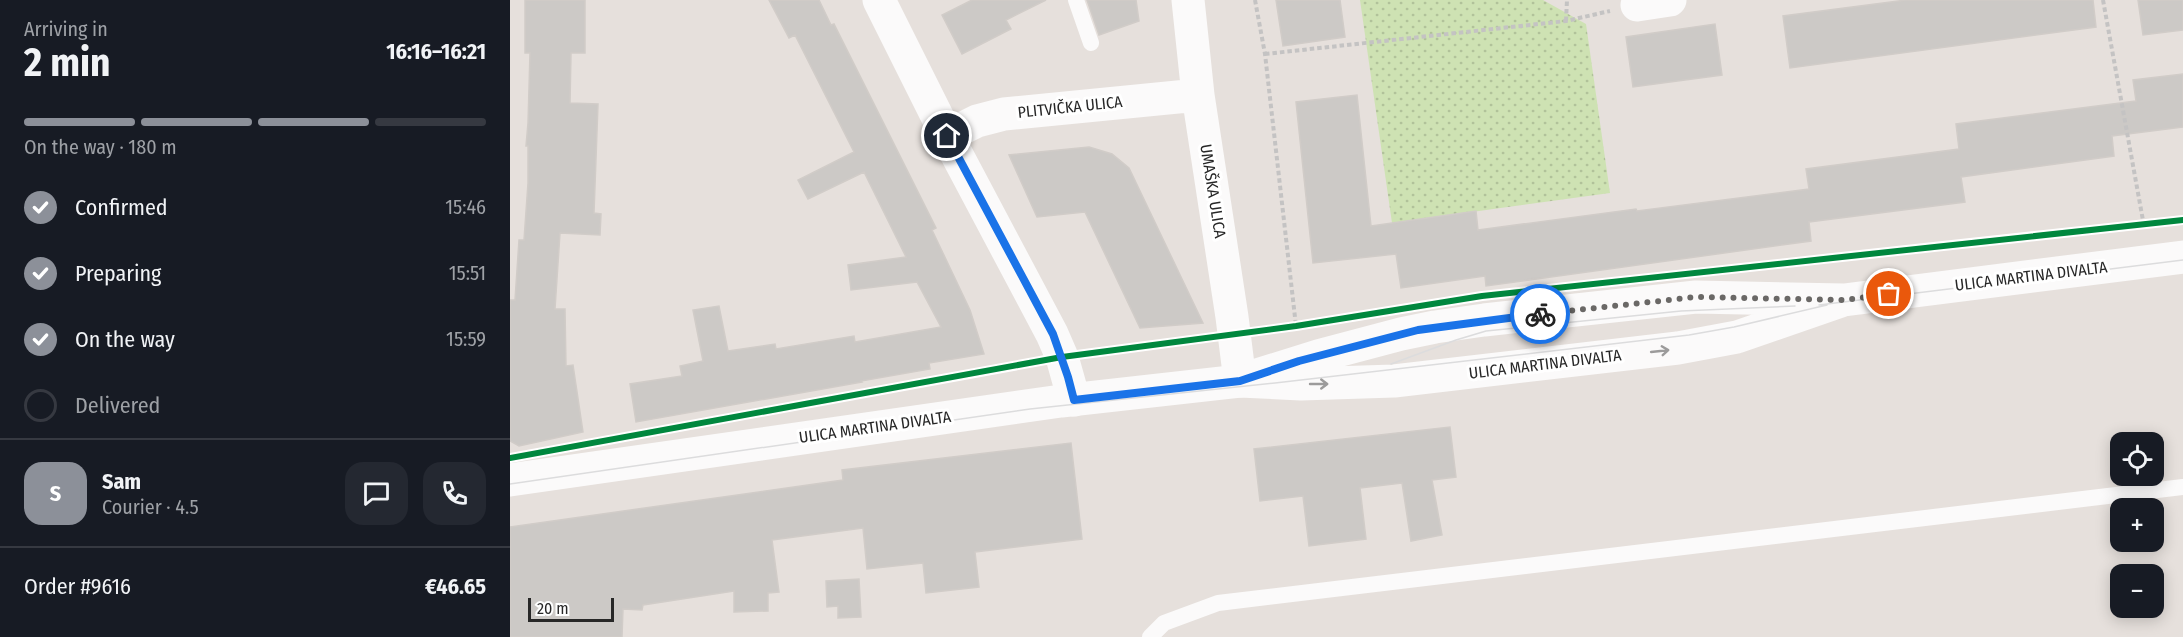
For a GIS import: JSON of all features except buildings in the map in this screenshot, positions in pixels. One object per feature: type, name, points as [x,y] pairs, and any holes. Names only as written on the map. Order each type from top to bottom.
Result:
[{"type":"street","points":[[879,0],[947,136],[1053,334],[1074,400]]},
{"type":"street","name":"UMAŠKA ULICA","points":[[1188,0],[1198,95],[1233,317],[1240,381]]},
{"type":"street","points":[[1637,5],[1670,0]]},
{"type":"street","name":"PLITVIČKA ULICA","points":[[947,136],[977,121],[1004,114],[1198,95]]},
{"type":"street","name":"ULICA MARTINA DIVALTA","points":[[1240,381],[1280,367],[1401,334],[1484,320],[1696,297],[1844,300],[2183,257]]},
{"type":"street","name":"ULICA MARTINA DIVALTA","points":[[510,480],[1074,400],[1240,381],[1312,384],[1394,381],[1678,348],[1737,337],[1844,300]]},
{"type":"lane","points":[[1076,0],[1091,43]]},
{"type":"lane","points":[[1150,637],[1164,623],[1218,603],[2183,487]]},
{"type":"path","points":[[1255,0],[1265,54],[1296,326]]},
{"type":"path","points":[[1566,21],[1567,0]]},
{"type":"path","points":[[2103,0],[2144,226]]},
{"type":"path","points":[[1265,54],[1566,21],[1637,5]]},
{"type":"path","points":[[2132,227],[2154,225]]},
{"type":"path","points":[[1285,327],[1307,324]]},
{"type":"green space","points":[[1360,0],[1543,0],[1586,24],[1610,193],[1392,223]]},
{"type":"tram line","points":[[1819,305],[2183,260]]},
{"type":"tram line","points":[[510,484],[1030,409],[1689,335],[1827,305]]},
{"type":"tram line","points":[[1391,364],[1486,331],[1681,311],[1795,306]]},
{"type":"cycle path","points":[[510,458],[1062,357],[1296,326],[1482,296],[2183,220]]},
{"type":"way so far","points":[[1540,314],[1696,297],[1844,300],[1889,294]]},
{"type":"route","points":[[947,136],[1053,334],[1074,400],[1240,381],[1299,361],[1418,330],[1540,314]]}]
